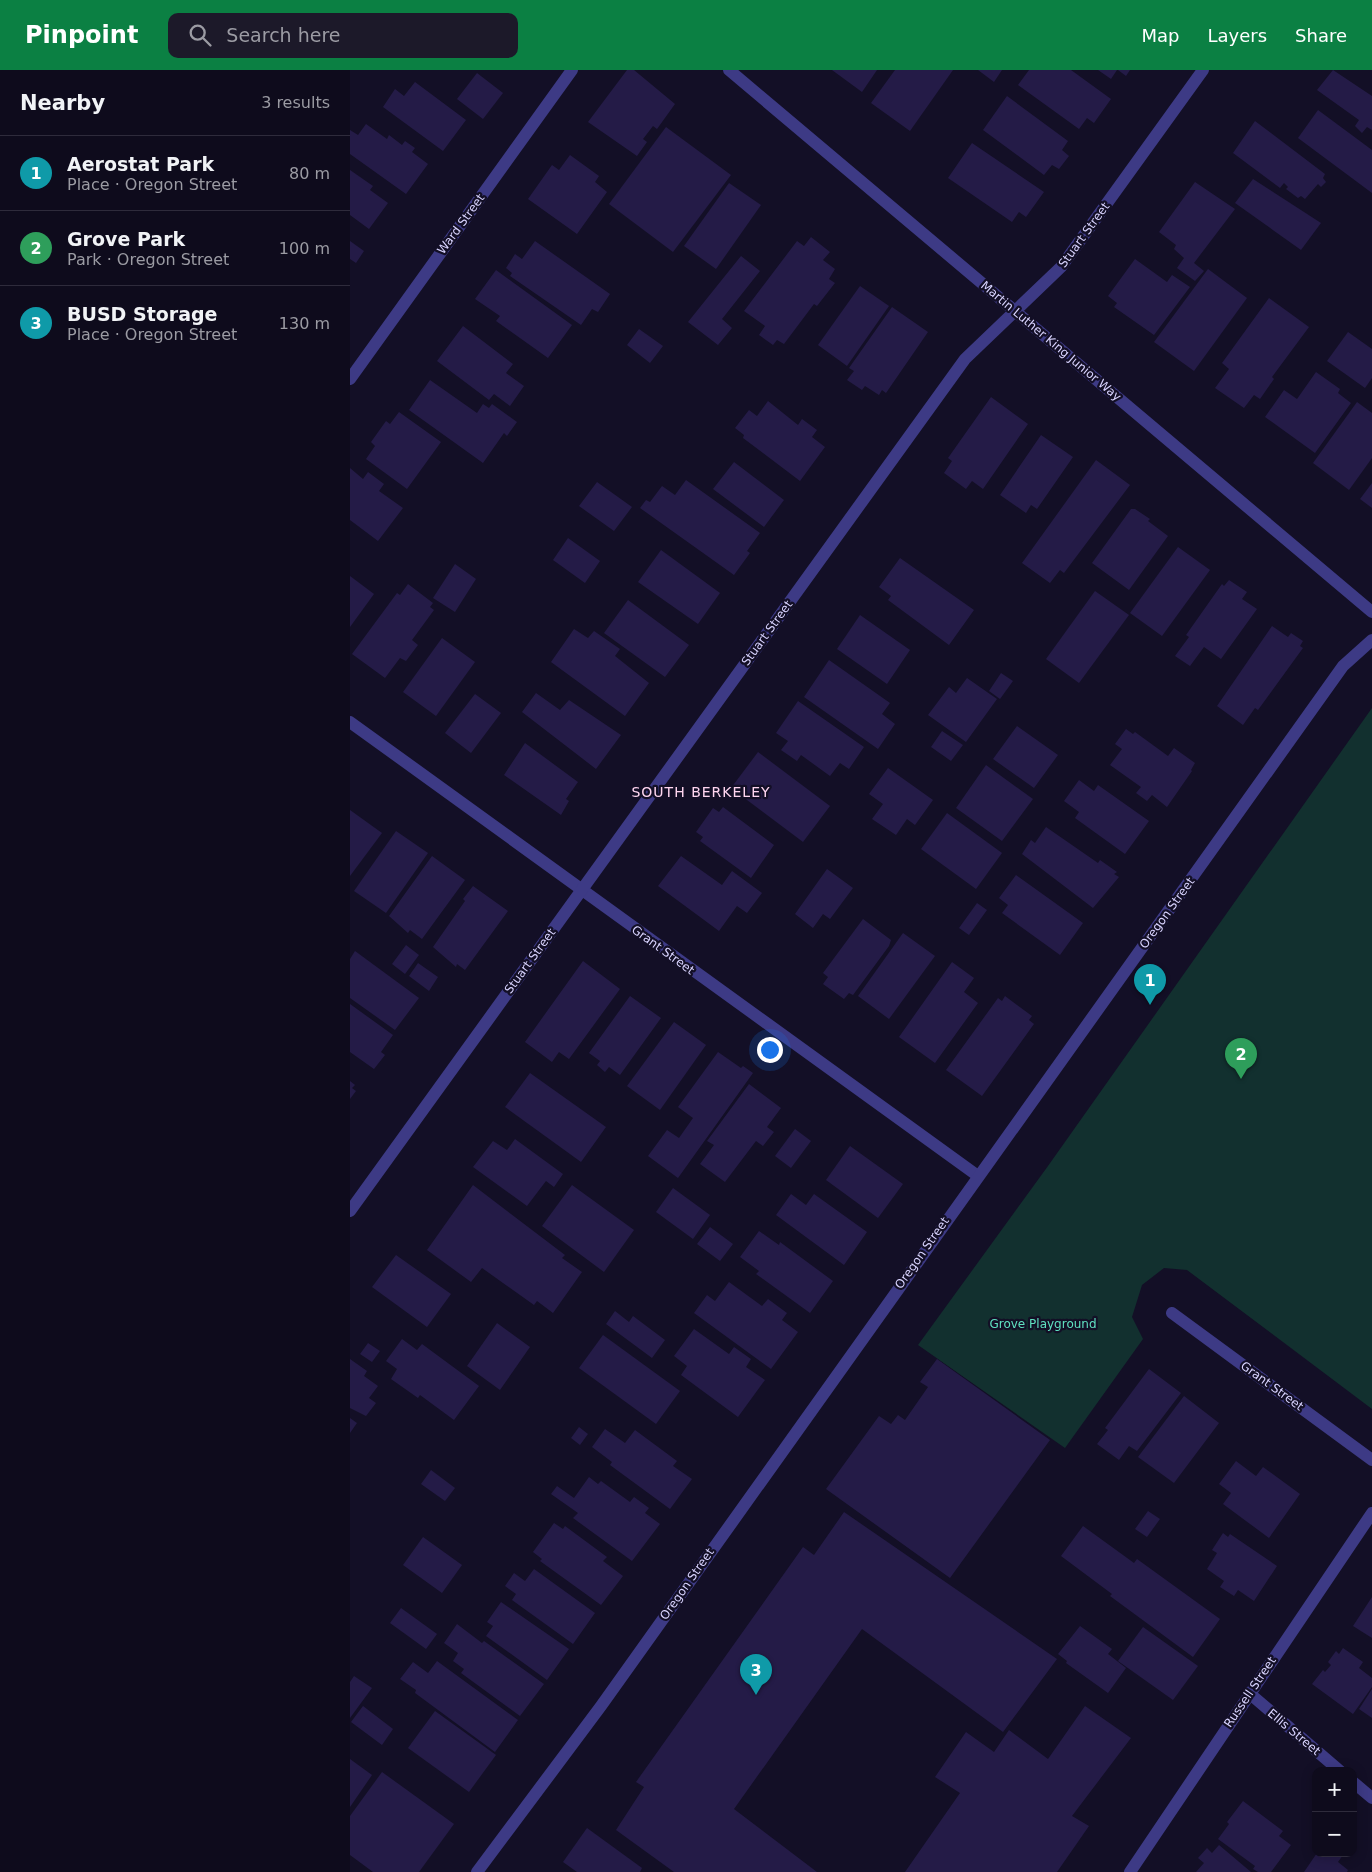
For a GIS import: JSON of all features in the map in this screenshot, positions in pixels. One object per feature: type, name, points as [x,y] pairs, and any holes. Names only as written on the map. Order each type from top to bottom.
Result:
[{"type":"street","name":"Ward Street","points":[[350,379],[572,70]]},
{"type":"street","name":"Martin Luther King Junior Way","points":[[729,70],[1372,612]]},
{"type":"street","name":"Stuart Street","points":[[350,1211],[965,359],[1062,267],[1203,70]]},
{"type":"street","name":"Oregon Street","points":[[477,1872],[601,1706],[1343,666],[1372,640]]},
{"type":"street","name":"Grant Street","points":[[350,722],[581,891],[978,1176]]},
{"type":"street","name":"Grant Street","points":[[1172,1313],[1372,1460]]},
{"type":"street","name":"Russell Street","points":[[1130,1872],[1372,1513]]},
{"type":"street","name":"Ellis Street","points":[[1249,1693],[1335,1767]]},
{"type":"street","points":[[1357,1785],[1372,1798]]},
{"type":"green space","name":"Grove Playground","points":[[1372,708],[1372,1409],[1187,1270],[1164,1268],[1142,1285],[1132,1317],[1143,1339],[1065,1448],[918,1345],[1048,1166]]},
{"type":"building","points":[[627,70],[634,70],[675,104],[657,129],[653,126],[643,139],[647,142],[637,156],[588,122]]},
{"type":"building","points":[[832,70],[877,70],[862,92]]},
{"type":"building","points":[[895,70],[953,70],[910,131],[871,103]]},
{"type":"building","points":[[978,70],[1002,70],[994,82]]},
{"type":"building","points":[[1029,70],[1071,70],[1111,99],[1094,123],[1087,118],[1079,129],[1018,85]]},
{"type":"building","points":[[1098,70],[1117,70],[1111,79]]},
{"type":"building","points":[[1118,70],[1130,70],[1126,76]]},
{"type":"building","points":[[1333,70],[1372,96],[1372,130],[1367,127],[1362,133],[1355,126],[1359,120],[1317,90]]},
{"type":"building","points":[[477,73],[503,93],[483,119],[457,99]]},
{"type":"building","points":[[415,82],[466,120],[443,151],[383,107],[395,89],[404,96]]},
{"type":"building","points":[[1007,96],[1068,141],[1062,150],[1069,156],[1059,169],[1052,165],[1044,175],[983,130]]},
{"type":"building","points":[[1318,110],[1372,150],[1372,193],[1298,138]]},
{"type":"building","points":[[1255,121],[1325,174],[1323,178],[1326,182],[1321,187],[1318,184],[1305,199],[1301,196],[1298,198],[1286,189],[1288,187],[1284,183],[1280,188],[1233,153]]},
{"type":"building","points":[[366,124],[387,139],[389,135],[402,145],[405,141],[415,148],[412,152],[428,164],[406,194],[350,154],[350,130],[358,135]]},
{"type":"building","points":[[666,127],[731,175],[673,252],[609,204]]},
{"type":"building","points":[[972,143],[1044,192],[1026,217],[1019,212],[1012,222],[948,178]]},
{"type":"building","points":[[570,155],[599,176],[595,182],[607,192],[577,234],[528,199],[552,165],[559,170]]},
{"type":"building","points":[[350,170],[373,186],[370,190],[388,203],[369,229],[350,215]]},
{"type":"building","points":[[1253,179],[1321,223],[1301,250],[1235,203]]},
{"type":"building","points":[[1195,182],[1235,209],[1194,263],[1204,271],[1195,281],[1177,268],[1184,258],[1174,249],[1176,245],[1159,232]]},
{"type":"building","points":[[729,183],[761,205],[716,269],[684,246]]},
{"type":"building","points":[[811,237],[830,252],[823,260],[835,269],[829,279],[835,283],[817,306],[814,304],[784,344],[777,340],[773,345],[759,335],[765,326],[744,311],[797,241],[804,246]]},
{"type":"building","points":[[350,241],[364,251],[356,263],[350,259]]},
{"type":"building","points":[[535,241],[610,294],[598,312],[592,309],[581,325],[510,276],[512,273],[506,268],[515,254],[522,259]]},
{"type":"building","points":[[741,256],[760,271],[722,319],[732,328],[718,345],[688,322]]},
{"type":"building","points":[[1135,259],[1167,282],[1172,275],[1190,287],[1154,335],[1114,307],[1117,303],[1108,296]]},
{"type":"building","points":[[1208,269],[1247,298],[1194,371],[1154,342]]},
{"type":"building","points":[[496,270],[572,325],[548,358],[496,321],[500,316],[475,299]]},
{"type":"building","points":[[860,286],[889,306],[847,366],[818,345]]},
{"type":"building","points":[[1269,298],[1309,327],[1272,377],[1274,379],[1260,399],[1254,395],[1244,408],[1215,388],[1229,369],[1222,363]]},
{"type":"building","points":[[892,307],[928,332],[886,393],[882,390],[879,395],[865,386],[862,390],[847,380],[854,371],[849,368]]},
{"type":"building","points":[[463,326],[513,364],[506,373],[524,386],[510,406],[494,394],[489,400],[437,361]]},
{"type":"building","points":[[639,329],[663,346],[650,363],[627,345]]},
{"type":"building","points":[[1348,332],[1372,349],[1372,378],[1365,388],[1327,361]]},
{"type":"building","points":[[1316,372],[1340,389],[1338,393],[1351,403],[1315,453],[1265,417],[1284,390],[1297,399]]},
{"type":"building","points":[[430,380],[477,413],[483,404],[489,408],[492,404],[517,422],[507,436],[504,433],[483,463],[409,410]]},
{"type":"building","points":[[991,397],[1028,424],[983,489],[972,481],[966,489],[944,473],[952,461],[948,458]]},
{"type":"building","points":[[768,401],[798,425],[802,419],[817,430],[812,437],[825,447],[800,481],[743,438],[744,435],[735,428],[749,410],[757,416]]},
{"type":"building","points":[[1357,402],[1372,413],[1372,458],[1349,490],[1313,463]]},
{"type":"building","points":[[399,412],[441,442],[407,489],[366,459],[375,446],[371,442],[386,421],[390,424]]},
{"type":"building","points":[[1041,435],[1073,457],[1037,509],[1031,505],[1026,513],[1000,495]]},
{"type":"building","points":[[1096,460],[1130,485],[1064,573],[1060,570],[1050,583],[1022,563]]},
{"type":"building","points":[[734,462],[784,500],[764,527],[713,489]]},
{"type":"building","points":[[350,468],[363,479],[368,472],[384,484],[379,491],[403,508],[378,541],[350,520]]},
{"type":"building","points":[[686,480],[760,533],[747,551],[750,553],[734,575],[640,508],[646,500],[650,502],[662,486],[675,495]]},
{"type":"building","points":[[597,482],[632,507],[614,531],[579,506]]},
{"type":"building","points":[[1372,483],[1372,508],[1360,499]]},
{"type":"building","points":[[1131,509],[1135,509],[1150,519],[1148,521],[1168,536],[1129,590],[1092,563]]},
{"type":"building","points":[[568,538],[600,561],[585,583],[553,560]]},
{"type":"building","points":[[1178,547],[1210,570],[1162,636],[1130,613]]},
{"type":"building","points":[[661,550],[720,593],[698,624],[638,582]]},
{"type":"building","points":[[900,558],[974,610],[949,645],[888,600],[891,596],[879,587]]},
{"type":"building","points":[[455,564],[476,579],[455,612],[433,598]]},
{"type":"building","points":[[350,576],[374,594],[350,627]]},
{"type":"building","points":[[1229,580],[1247,592],[1242,599],[1257,609],[1221,659],[1204,647],[1190,666],[1175,656],[1189,637],[1186,635],[1222,584],[1224,586]]},
{"type":"building","points":[[408,584],[433,603],[430,607],[434,610],[412,640],[418,645],[406,661],[400,658],[385,678],[352,654],[397,593],[400,595]]},
{"type":"building","points":[[1095,591],[1129,615],[1079,683],[1046,659]]},
{"type":"building","points":[[628,600],[689,645],[665,677],[604,633]]},
{"type":"building","points":[[860,615],[910,650],[887,684],[837,649]]},
{"type":"building","points":[[1272,626],[1288,637],[1291,633],[1303,641],[1300,646],[1303,648],[1258,710],[1255,708],[1243,725],[1217,706]]},
{"type":"building","points":[[574,629],[588,638],[594,631],[620,649],[615,656],[649,683],[625,716],[551,662]]},
{"type":"building","points":[[442,638],[475,662],[436,716],[403,692]]},
{"type":"building","points":[[829,660],[890,703],[882,714],[895,724],[878,749],[804,697]]},
{"type":"building","points":[[1001,673],[1013,681],[1000,699],[989,691]]},
{"type":"building","points":[[967,678],[997,699],[966,742],[928,715],[949,687],[956,693]]},
{"type":"building","points":[[536,693],[560,710],[569,700],[621,735],[596,769],[522,712]]},
{"type":"building","points":[[475,694],[501,713],[471,753],[445,733]]},
{"type":"building","points":[[798,701],[864,747],[849,769],[840,763],[830,776],[801,755],[797,761],[781,750],[788,741],[776,733]]},
{"type":"building","points":[[1017,726],[1058,755],[1034,788],[993,759]]},
{"type":"building","points":[[1126,729],[1133,734],[1135,732],[1168,756],[1174,748],[1195,763],[1192,771],[1167,807],[1152,795],[1147,801],[1136,793],[1141,787],[1110,765],[1122,749],[1115,744]]},
{"type":"building","points":[[942,731],[963,745],[951,761],[931,747]]},
{"type":"building","points":[[525,743],[578,782],[566,799],[569,801],[561,815],[504,775]]},
{"type":"building","points":[[758,752],[830,806],[803,842],[731,788]]},
{"type":"building","points":[[986,765],[1033,799],[1002,841],[956,808]]},
{"type":"building","points":[[888,768],[933,800],[915,825],[907,819],[896,835],[872,819],[883,804],[869,794]]},
{"type":"building","points":[[1079,780],[1094,791],[1098,785],[1149,821],[1125,854],[1075,818],[1079,812],[1064,801]]},
{"type":"building","points":[[723,807],[774,845],[751,878],[700,841],[703,837],[696,832],[713,808],[719,812]]},
{"type":"building","points":[[350,810],[382,833],[350,876]]},
{"type":"building","points":[[947,813],[1002,853],[976,889],[921,849]]},
{"type":"building","points":[[1046,827],[1098,863],[1100,860],[1117,872],[1114,874],[1119,877],[1093,908],[1022,854],[1031,840],[1035,843]]},
{"type":"building","points":[[396,831],[428,853],[386,913],[354,891]]},
{"type":"building","points":[[432,856],[465,880],[422,939],[410,930],[408,933],[389,916]]},
{"type":"building","points":[[681,856],[722,885],[732,871],[762,893],[747,913],[737,906],[719,931],[658,886]]},
{"type":"building","points":[[827,869],[853,888],[830,919],[823,914],[813,928],[795,914]]},
{"type":"building","points":[[1016,875],[1083,923],[1060,955],[1002,913],[1008,905],[999,898]]},
{"type":"building","points":[[473,886],[508,911],[465,970],[457,964],[456,967],[433,947],[465,901],[463,899]]},
{"type":"building","points":[[977,903],[987,910],[969,935],[959,928]]},
{"type":"building","points":[[863,919],[891,940],[889,946],[853,995],[849,993],[844,999],[823,984],[828,977],[823,973]]},
{"type":"building","points":[[903,933],[935,956],[889,1019],[858,996]]},
{"type":"building","points":[[406,945],[419,955],[405,974],[392,964]]},
{"type":"building","points":[[355,951],[419,998],[395,1030],[350,998],[350,959]]},
{"type":"building","points":[[583,961],[620,989],[569,1059],[559,1052],[552,1062],[525,1042]]},
{"type":"building","points":[[952,962],[974,978],[964,992],[978,1003],[935,1063],[899,1037]]},
{"type":"building","points":[[418,963],[438,977],[429,991],[409,976]]},
{"type":"building","points":[[630,996],[661,1018],[620,1075],[609,1067],[605,1072],[597,1065],[600,1061],[589,1053]]},
{"type":"building","points":[[1005,996],[1032,1016],[1029,1020],[1034,1024],[982,1096],[946,1070],[998,998],[1002,1001]]},
{"type":"building","points":[[350,1004],[393,1035],[381,1052],[385,1055],[374,1069],[350,1052]]},
{"type":"building","points":[[674,1022],[706,1045],[660,1110],[627,1086]]},
{"type":"building","points":[[718,1052],[741,1068],[743,1066],[753,1073],[678,1178],[648,1156],[667,1130],[679,1138],[693,1118],[678,1107]]},
{"type":"building","points":[[530,1073],[606,1127],[581,1162],[505,1107]]},
{"type":"building","points":[[350,1081],[355,1085],[352,1088],[356,1091],[350,1099]]},
{"type":"building","points":[[749,1084],[781,1108],[767,1127],[774,1132],[763,1146],[756,1141],[725,1182],[700,1164],[714,1145],[707,1141]]},
{"type":"building","points":[[795,1129],[811,1141],[791,1168],[775,1156]]},
{"type":"building","points":[[515,1139],[563,1174],[554,1187],[546,1181],[527,1206],[473,1167],[493,1141],[507,1150]]},
{"type":"building","points":[[850,1146],[903,1184],[878,1218],[826,1180]]},
{"type":"building","points":[[473,1185],[565,1255],[562,1258],[582,1272],[553,1313],[537,1301],[534,1305],[482,1268],[471,1282],[427,1250]]},
{"type":"building","points":[[572,1185],[634,1230],[604,1272],[542,1226]]},
{"type":"building","points":[[673,1188],[710,1215],[693,1239],[656,1212]]},
{"type":"building","points":[[791,1194],[806,1205],[814,1194],[867,1232],[844,1265],[776,1215]]},
{"type":"building","points":[[710,1227],[733,1244],[720,1261],[697,1244]]},
{"type":"building","points":[[759,1231],[779,1245],[780,1242],[833,1281],[810,1313],[756,1274],[759,1271],[740,1257]]},
{"type":"building","points":[[396,1255],[451,1294],[427,1327],[372,1287]]},
{"type":"building","points":[[729,1282],[762,1306],[768,1299],[787,1313],[782,1320],[798,1332],[771,1369],[694,1313],[707,1295],[715,1301]]},
{"type":"building","points":[[615,1311],[629,1322],[633,1316],[665,1340],[652,1358],[606,1324]]},
{"type":"building","points":[[497,1323],[530,1347],[500,1390],[467,1366]]},
{"type":"building","points":[[694,1329],[729,1354],[734,1347],[751,1359],[746,1367],[765,1380],[738,1417],[681,1375],[687,1366],[674,1356]]},
{"type":"building","points":[[603,1335],[680,1391],[656,1424],[579,1368]]},
{"type":"building","points":[[402,1339],[417,1350],[422,1344],[479,1386],[454,1420],[420,1395],[418,1398],[391,1379],[397,1369],[386,1361]]},
{"type":"building","points":[[368,1343],[380,1351],[372,1362],[360,1354]]},
{"type":"building","points":[[350,1359],[367,1371],[364,1376],[378,1386],[369,1398],[376,1403],[366,1416],[350,1408]]},
{"type":"building","points":[[937,1359],[1050,1440],[950,1578],[826,1489],[879,1416],[891,1424],[898,1415],[905,1420],[928,1387],[920,1382]]},
{"type":"building","points":[[1149,1369],[1181,1393],[1137,1451],[1129,1446],[1119,1460],[1097,1444],[1108,1430],[1105,1428]]},
{"type":"building","points":[[1184,1396],[1219,1423],[1174,1483],[1138,1457]]},
{"type":"building","points":[[350,1418],[357,1423],[350,1433]]},
{"type":"building","points":[[579,1427],[588,1434],[580,1445],[571,1438]]},
{"type":"building","points":[[605,1429],[625,1443],[635,1430],[677,1461],[673,1466],[692,1479],[670,1509],[610,1465],[612,1462],[592,1447]]},
{"type":"building","points":[[1236,1461],[1256,1476],[1263,1467],[1300,1494],[1269,1538],[1223,1504],[1231,1493],[1219,1484]]},
{"type":"building","points":[[431,1470],[455,1488],[445,1501],[421,1484]]},
{"type":"building","points":[[589,1477],[598,1484],[601,1481],[630,1502],[634,1497],[649,1508],[645,1513],[660,1524],[632,1561],[573,1518],[578,1513],[551,1494],[557,1486],[574,1498]]},
{"type":"building","points":[[1148,1511],[1160,1519],[1147,1537],[1135,1529]]},
{"type":"building","points":[[844,1512],[1057,1659],[1003,1732],[862,1629],[734,1809],[817,1872],[674,1872],[616,1830],[644,1787],[636,1782],[803,1547],[814,1555]]},
{"type":"building","points":[[554,1523],[563,1529],[565,1526],[607,1557],[603,1561],[623,1576],[601,1605],[540,1561],[542,1559],[533,1552]]},
{"type":"building","points":[[1083,1526],[1134,1563],[1137,1559],[1220,1619],[1193,1657],[1110,1596],[1112,1594],[1061,1556]]},
{"type":"building","points":[[1223,1533],[1228,1537],[1230,1534],[1277,1566],[1254,1601],[1238,1590],[1234,1596],[1220,1587],[1224,1581],[1207,1569],[1217,1553],[1212,1550]]},
{"type":"building","points":[[423,1537],[462,1565],[442,1593],[403,1565]]},
{"type":"building","points":[[534,1569],[595,1613],[573,1644],[512,1600],[516,1594],[505,1586],[514,1573],[525,1581]]},
{"type":"building","points":[[1372,1597],[1372,1638],[1353,1626]]},
{"type":"building","points":[[501,1602],[569,1649],[547,1680],[486,1636],[493,1626],[487,1622]]},
{"type":"building","points":[[401,1608],[437,1634],[426,1649],[390,1623]]},
{"type":"building","points":[[457,1624],[544,1684],[520,1716],[461,1673],[464,1669],[453,1661],[458,1653],[444,1643]]},
{"type":"building","points":[[1080,1626],[1112,1649],[1108,1654],[1126,1668],[1108,1693],[1066,1663],[1067,1661],[1058,1654]]},
{"type":"building","points":[[1143,1627],[1198,1666],[1173,1700],[1118,1661]]},
{"type":"building","points":[[1343,1648],[1363,1662],[1359,1668],[1372,1678],[1372,1687],[1353,1714],[1312,1684],[1323,1670],[1325,1672],[1331,1665],[1328,1662],[1336,1651],[1339,1654]]},
{"type":"building","points":[[437,1661],[518,1720],[495,1752],[415,1693],[416,1690],[400,1679],[413,1662],[428,1673]]},
{"type":"building","points":[[354,1676],[372,1688],[350,1718],[350,1682]]},
{"type":"building","points":[[1372,1689],[1372,1718],[1359,1709]]},
{"type":"building","points":[[363,1706],[393,1729],[382,1745],[351,1722]]},
{"type":"building","points":[[1085,1706],[1131,1738],[1072,1816],[1089,1826],[1057,1872],[905,1872],[960,1793],[935,1777],[966,1732],[994,1752],[1009,1730],[1048,1759]]},
{"type":"building","points":[[435,1711],[496,1755],[469,1792],[408,1748]]},
{"type":"building","points":[[350,1759],[372,1775],[350,1807]]},
{"type":"building","points":[[382,1772],[454,1824],[419,1872],[373,1872],[350,1855],[350,1816]]},
{"type":"building","points":[[1243,1801],[1283,1831],[1279,1836],[1291,1845],[1271,1872],[1258,1872],[1253,1869],[1255,1866],[1218,1839],[1229,1824],[1227,1822]]},
{"type":"building","points":[[587,1828],[642,1868],[640,1872],[577,1872],[563,1862]]},
{"type":"building","points":[[1219,1845],[1251,1872],[1196,1872],[1204,1863],[1198,1858],[1207,1848],[1212,1853]]},
{"type":"building","points":[[1314,1857],[1342,1857],[1338,1862],[1348,1870],[1347,1872],[1304,1872]]},
{"type":"place","name":"Aerostat Park","points":[[1150,1005]]},
{"type":"place","name":"Grove Park","points":[[1241,1079]]},
{"type":"place","name":"BUSD Storage","points":[[756,1695]]},
{"type":"district","name":"SOUTH BERKELEY","points":[[701,792]]}]
